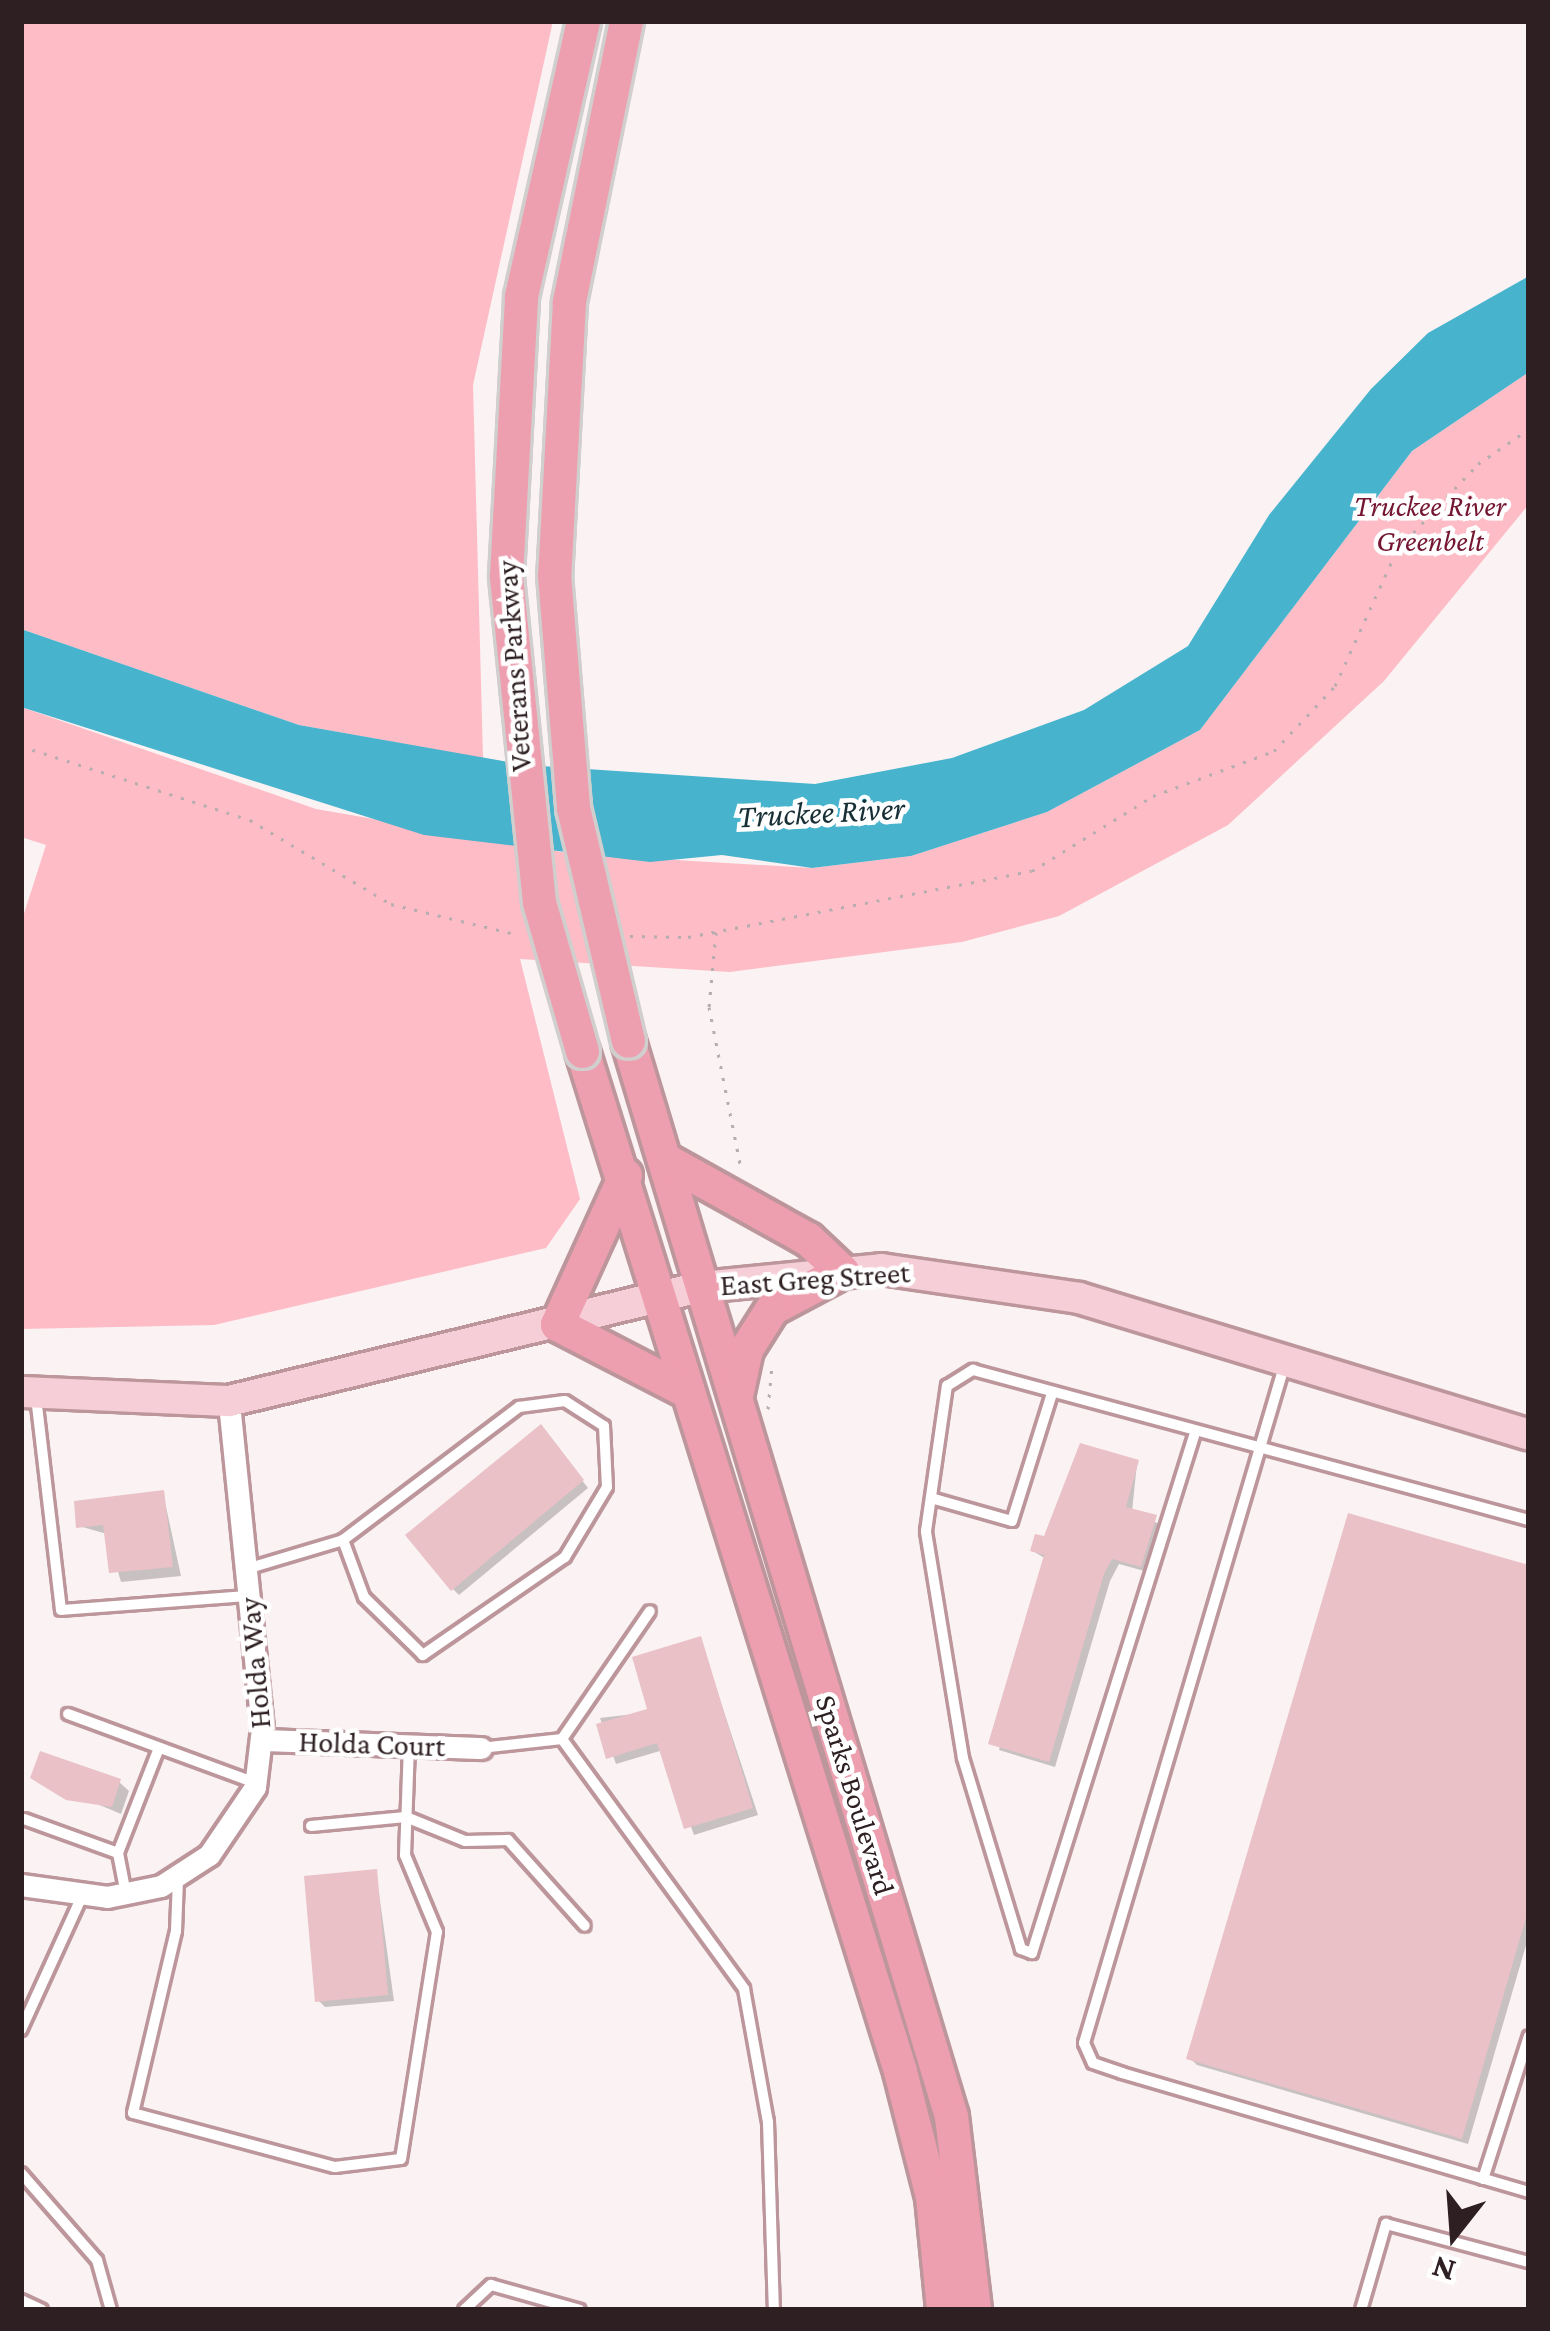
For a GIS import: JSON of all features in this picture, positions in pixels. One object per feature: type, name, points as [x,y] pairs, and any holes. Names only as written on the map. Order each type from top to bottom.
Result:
[{"type":"main road","name":"Veterans Parkway","points":[[583,21],[530,252],[506,435],[526,818],[582,1051],[662,1299]]},
{"type":"main road","name":"Veterans Parkway","points":[[626,21],[569,302],[554,575],[573,808],[628,1041],[702,1287]]},
{"type":"main road","points":[[664,1159],[808,1239],[842,1271],[800,1287],[757,1327],[737,1405]]},
{"type":"main road","points":[[625,1175],[556,1324],[686,1390]]},
{"type":"main road","name":"East Greg Street","points":[[28,1393],[229,1401],[702,1287],[842,1271],[1036,1287],[1529,1436]]},
{"type":"main road","name":"Sparks Boulevard","points":[[702,1287],[951,2116],[974,2310]]},
{"type":"main road","name":"Sparks Boulevard","points":[[662,1299],[686,1390],[900,2071],[932,2197],[943,2310]]},
{"type":"street","name":"Holda Way","points":[[21,1885],[82,1896],[126,1894],[178,1876],[231,1832],[256,1783],[262,1740],[229,1401]]},
{"type":"street","name":"Holda Court","points":[[262,1740],[481,1748]]},
{"type":"lane","points":[[1194,1436],[1151,1594],[1032,1953],[1021,1949],[963,1758],[926,1531],[947,1386],[973,1370],[1194,1436],[1262,1442],[1529,1520]]},
{"type":"lane","points":[[1283,1370],[1084,2043],[1093,2062],[1122,2073],[1529,2192]]},
{"type":"lane","points":[[28,1393],[61,1610],[249,1596]]},
{"type":"lane","points":[[931,1498],[1012,1520],[1052,1393]]},
{"type":"lane","points":[[246,1569],[343,1540],[519,1406],[565,1401],[604,1426],[607,1487],[565,1557],[423,1655],[364,1597],[343,1540]]},
{"type":"lane","points":[[481,1748],[562,1739],[650,1611]]},
{"type":"lane","points":[[68,1714],[256,1783]]},
{"type":"lane","points":[[562,1739],[744,1989],[768,2122],[774,2310]]},
{"type":"lane","points":[[178,1876],[176,1931],[133,2113],[335,2167],[401,2159],[437,1932],[405,1855],[409,1745]]},
{"type":"lane","points":[[126,1894],[118,1853],[159,1748]]},
{"type":"lane","points":[[310,1826],[406,1816],[465,1840],[508,1840],[585,1927]]},
{"type":"lane","points":[[24,1820],[118,1853]]},
{"type":"lane","points":[[21,2030],[82,1896]]},
{"type":"lane","points":[[1484,2179],[1529,2036]]},
{"type":"lane","points":[[21,2173],[97,2260],[113,2307],[129,2310]]},
{"type":"lane","points":[[1360,2310],[1385,2224],[1529,2262]]},
{"type":"lane","points":[[464,2310],[491,2285],[580,2310]]},
{"type":"lane","points":[[21,2300],[42,2310]]},
{"type":"path","points":[[622,936],[716,930],[1032,871],[1153,796],[1274,752],[1335,686],[1397,550],[1478,464],[1529,429]]},
{"type":"path","points":[[21,746],[250,820],[391,904],[525,935]]},
{"type":"path","points":[[716,930],[710,1020],[744,1145],[733,1189]]},
{"type":"green space","points":[[21,21],[553,21],[473,385],[483,758],[299,725],[21,629]]},
{"type":"green space","name":"Truckee River Greenbelt","points":[[1529,372],[1529,504],[1384,681],[1228,825],[1059,916],[962,942],[730,972],[520,959],[580,1199],[546,1248],[214,1325],[21,1329],[21,923],[46,845],[21,837],[21,707],[316,809],[574,854],[812,868],[911,856],[1047,812],[1200,730],[1412,451]]},
{"type":"water","name":"Truckee River","points":[[1529,276],[1529,372],[1412,451],[1200,730],[1047,812],[911,856],[812,868],[722,855],[650,862],[424,835],[21,707],[21,629],[299,725],[526,765],[815,784],[952,758],[1084,710],[1188,646],[1269,515],[1371,389],[1428,333]]},
{"type":"building","points":[[541,1424],[584,1480],[451,1591],[405,1535]]},
{"type":"building","points":[[1080,1443],[1139,1460],[1126,1507],[1157,1515],[1141,1567],[1112,1559],[1104,1574],[1049,1762],[988,1744],[1044,1555],[1030,1551],[1035,1534],[1044,1536]]},
{"type":"building","points":[[164,1490],[173,1567],[109,1573],[103,1525],[76,1528],[74,1501]]},
{"type":"building","points":[[1348,1513],[1529,1565],[1529,1907],[1462,2139],[1186,2059]]},
{"type":"building","points":[[701,1636],[753,1808],[684,1829],[657,1743],[606,1759],[596,1724],[647,1709],[632,1657]]},
{"type":"building","points":[[40,1751],[121,1779],[112,1807],[66,1800],[30,1778]]},
{"type":"building","points":[[377,1869],[388,1995],[315,2002],[304,1876]]}]
